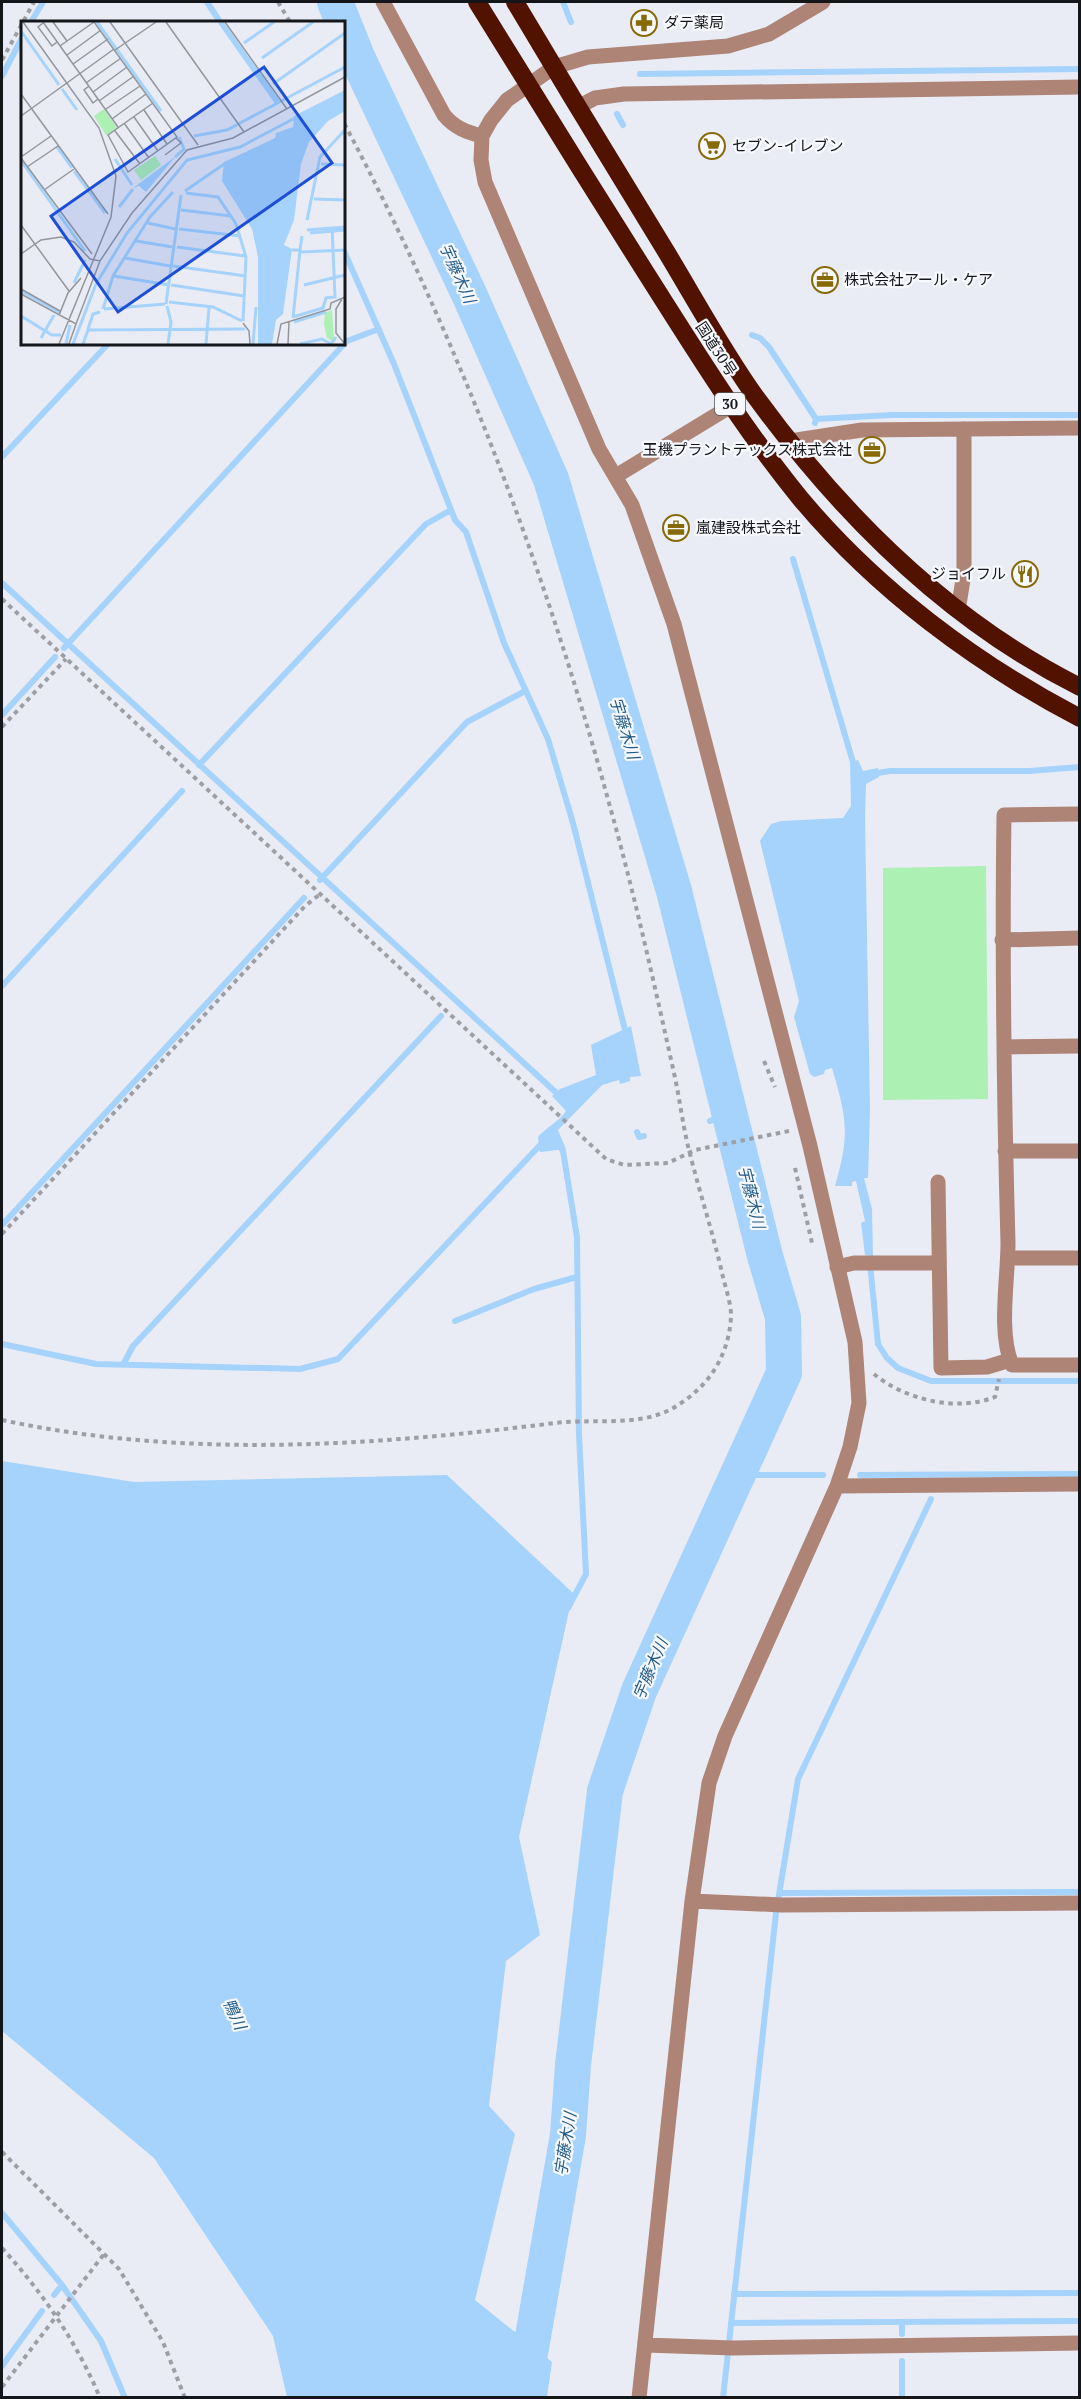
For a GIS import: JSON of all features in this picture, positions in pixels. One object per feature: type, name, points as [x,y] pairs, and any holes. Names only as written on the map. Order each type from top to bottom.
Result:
[{"type":"highway","name":"国道30号","points":[[477,2],[731,406],[801,499],[897,596],[989,666],[1080,718]]},
{"type":"highway","name":"国道30号","points":[[515,2],[754,394],[790,441],[865,529],[958,611],[1057,676],[1080,687]]},
{"type":"street","points":[[383,2],[444,115],[465,132],[483,136]]},
{"type":"street","points":[[639,2397],[692,1901],[709,1783],[725,1736],[837,1486],[850,1447],[858,1403],[857,1360],[810,1146],[674,624],[632,505],[584,417],[560,354],[485,182],[481,160],[483,136],[507,100],[555,67],[588,57],[728,46],[769,34],[823,2]]},
{"type":"street","points":[[578,108],[595,98],[624,94],[1080,87]]},
{"type":"street","points":[[616,476],[731,406]]},
{"type":"street","points":[[790,441],[862,430],[1080,428]]},
{"type":"street","points":[[958,611],[964,573],[964,429]]},
{"type":"street","points":[[1080,814],[1004,815],[1002,940],[1008,1258],[1006,1350],[1012,1365],[1080,1365]]},
{"type":"street","points":[[1002,940],[1080,938]]},
{"type":"street","points":[[1004,1047],[1080,1046]]},
{"type":"street","points":[[1005,1151],[1080,1151]]},
{"type":"street","points":[[938,1182],[941,1368],[987,1367],[1010,1360]]},
{"type":"street","points":[[1008,1258],[1080,1258]]},
{"type":"street","points":[[837,1266],[870,1263],[939,1263]]},
{"type":"street","points":[[837,1486],[1080,1484]]},
{"type":"street","points":[[692,1901],[778,1905],[1080,1903]]},
{"type":"street","points":[[645,2345],[728,2348],[1080,2343]]},
{"type":"path","points":[[24,21],[34,2]]},
{"type":"path","points":[[278,2],[289,21]]},
{"type":"path","points":[[2,60],[21,26]]},
{"type":"path","points":[[2,1420],[124,1440],[242,1446],[486,1432],[584,1419],[632,1420],[657,1415],[694,1394],[709,1378],[722,1357],[728,1339],[731,1312],[714,1237],[689,1153],[647,949],[608,800],[564,654],[494,452],[457,357],[370,172],[345,125]]},
{"type":"path","points":[[2,599],[319,895],[614,1164],[668,1163],[695,1150],[780,1133]]},
{"type":"path","points":[[2,727],[66,658]]},
{"type":"path","points":[[2,1234],[305,906],[319,895]]},
{"type":"path","points":[[857,1360],[888,1385],[926,1399],[978,1404],[995,1398],[998,1388]]},
{"type":"path","points":[[2,2152],[119,2269],[163,2342],[185,2397]]},
{"type":"path","points":[[2,2248],[56,2316],[76,2347],[100,2397]]},
{"type":"path","points":[[2,2387],[104,2254]]},
{"type":"green space","points":[[986,866],[988,1099],[883,1100],[883,868]]},
{"type":"water","points":[[858,760],[863,771],[878,768],[879,777],[866,784],[865,817],[870,1110],[868,1178],[864,1178],[872,1209],[873,1256],[865,1255],[861,1223],[865,1221],[856,1181],[852,1182],[852,1186],[835,1186],[845,1139],[841,1101],[832,1068],[814,1077],[810,1074],[794,1017],[799,1001],[760,841],[771,824],[781,821],[843,818],[851,806],[850,762]]},
{"type":"water","points":[[631,1026],[641,1076],[630,1077],[630,1081],[620,1084],[619,1080],[602,1085],[558,1130],[566,1149],[540,1152],[538,1137],[566,1111],[552,1096],[560,1089],[596,1075],[591,1045]]},
{"type":"water","name":"鴨川","points":[[2,1461],[134,1482],[447,1475],[573,1593],[519,1837],[540,1935],[506,1961],[489,2106],[515,2134],[475,2300],[552,2362],[547,2397],[287,2397],[273,2336],[154,2158],[2,2031]]},
{"type":"waterway","points":[[32,21],[43,2]]},
{"type":"waterway","points":[[207,2],[219,21]]},
{"type":"waterway","name":"宇藤木川","points":[[335,2],[343,21]]},
{"type":"waterway","points":[[563,2],[571,22]]},
{"type":"waterway","name":"宇藤木川","points":[[345,27],[469,294],[551,479],[674,891],[765,1256],[783,1317],[784,1373],[639,1691],[605,1791],[573,2065],[568,2135],[524,2388],[520,2398]]},
{"type":"waterway","points":[[2,76],[21,40]]},
{"type":"waterway","points":[[640,74],[1080,69]]},
{"type":"waterway","points":[[617,114],[623,125]]},
{"type":"waterway","points":[[345,253],[394,364],[455,520],[466,532],[504,643],[548,739],[573,823],[626,1034]]},
{"type":"waterway","points":[[345,343],[379,329]]},
{"type":"waterway","points":[[752,335],[760,338],[769,347],[816,419],[815,423]]},
{"type":"waterway","points":[[2,457],[107,345]]},
{"type":"waterway","points":[[64,648],[343,345]]},
{"type":"waterway","points":[[816,419],[892,415],[1080,415]]},
{"type":"waterway","points":[[199,765],[426,524],[451,510]]},
{"type":"waterway","points":[[793,559],[855,769]]},
{"type":"waterway","points":[[2,583],[562,1098]]},
{"type":"waterway","points":[[2,715],[55,657]]},
{"type":"waterway","points":[[320,880],[467,722],[525,691]]},
{"type":"waterway","points":[[871,774],[890,771],[1029,771],[1080,767]]},
{"type":"waterway","points":[[2,986],[182,791]]},
{"type":"waterway","points":[[2,1225],[304,898]]},
{"type":"waterway","points":[[124,1363],[133,1346],[441,1016]]},
{"type":"waterway","points":[[710,1121],[731,1112]]},
{"type":"waterway","points":[[637,1132],[639,1137],[644,1136]]},
{"type":"waterway","points":[[2,1344],[96,1364],[300,1369],[338,1359],[543,1142]]},
{"type":"waterway","points":[[559,1145],[563,1151],[577,1237],[579,1434],[586,1574],[568,1608]]},
{"type":"waterway","points":[[870,1264],[878,1344],[887,1358],[898,1368],[931,1381],[1080,1381]]},
{"type":"waterway","points":[[455,1321],[534,1289],[577,1277]]},
{"type":"waterway","points":[[860,1475],[1080,1474]]},
{"type":"waterway","points":[[739,1475],[823,1475]]},
{"type":"waterway","points":[[723,2398],[776,1913],[798,1779],[931,1499]]},
{"type":"waterway","points":[[780,1893],[1080,1892]]},
{"type":"waterway","points":[[2,2213],[62,2285],[101,2341],[125,2398]]},
{"type":"waterway","points":[[54,2295],[62,2285]]},
{"type":"waterway","points":[[734,2294],[1080,2293]]},
{"type":"waterway","points":[[2,2366],[42,2311]]},
{"type":"waterway","points":[[731,2323],[1080,2321]]},
{"type":"waterway","points":[[902,2323],[902,2334]]},
{"type":"waterway","points":[[902,2361],[902,2398]]},
{"type":"place","name":"ダテ薬局","points":[[644,23]]},
{"type":"place","name":"セブン-イレブン","points":[[712,146]]},
{"type":"place","name":"株式会社アール・ケア","points":[[825,280]]},
{"type":"place","name":"玉機プラントテックス株式会社","points":[[872,450]]},
{"type":"place","name":"嵐建設株式会社","points":[[676,528]]},
{"type":"place","name":"ジョイフル","points":[[1025,574]]}]
